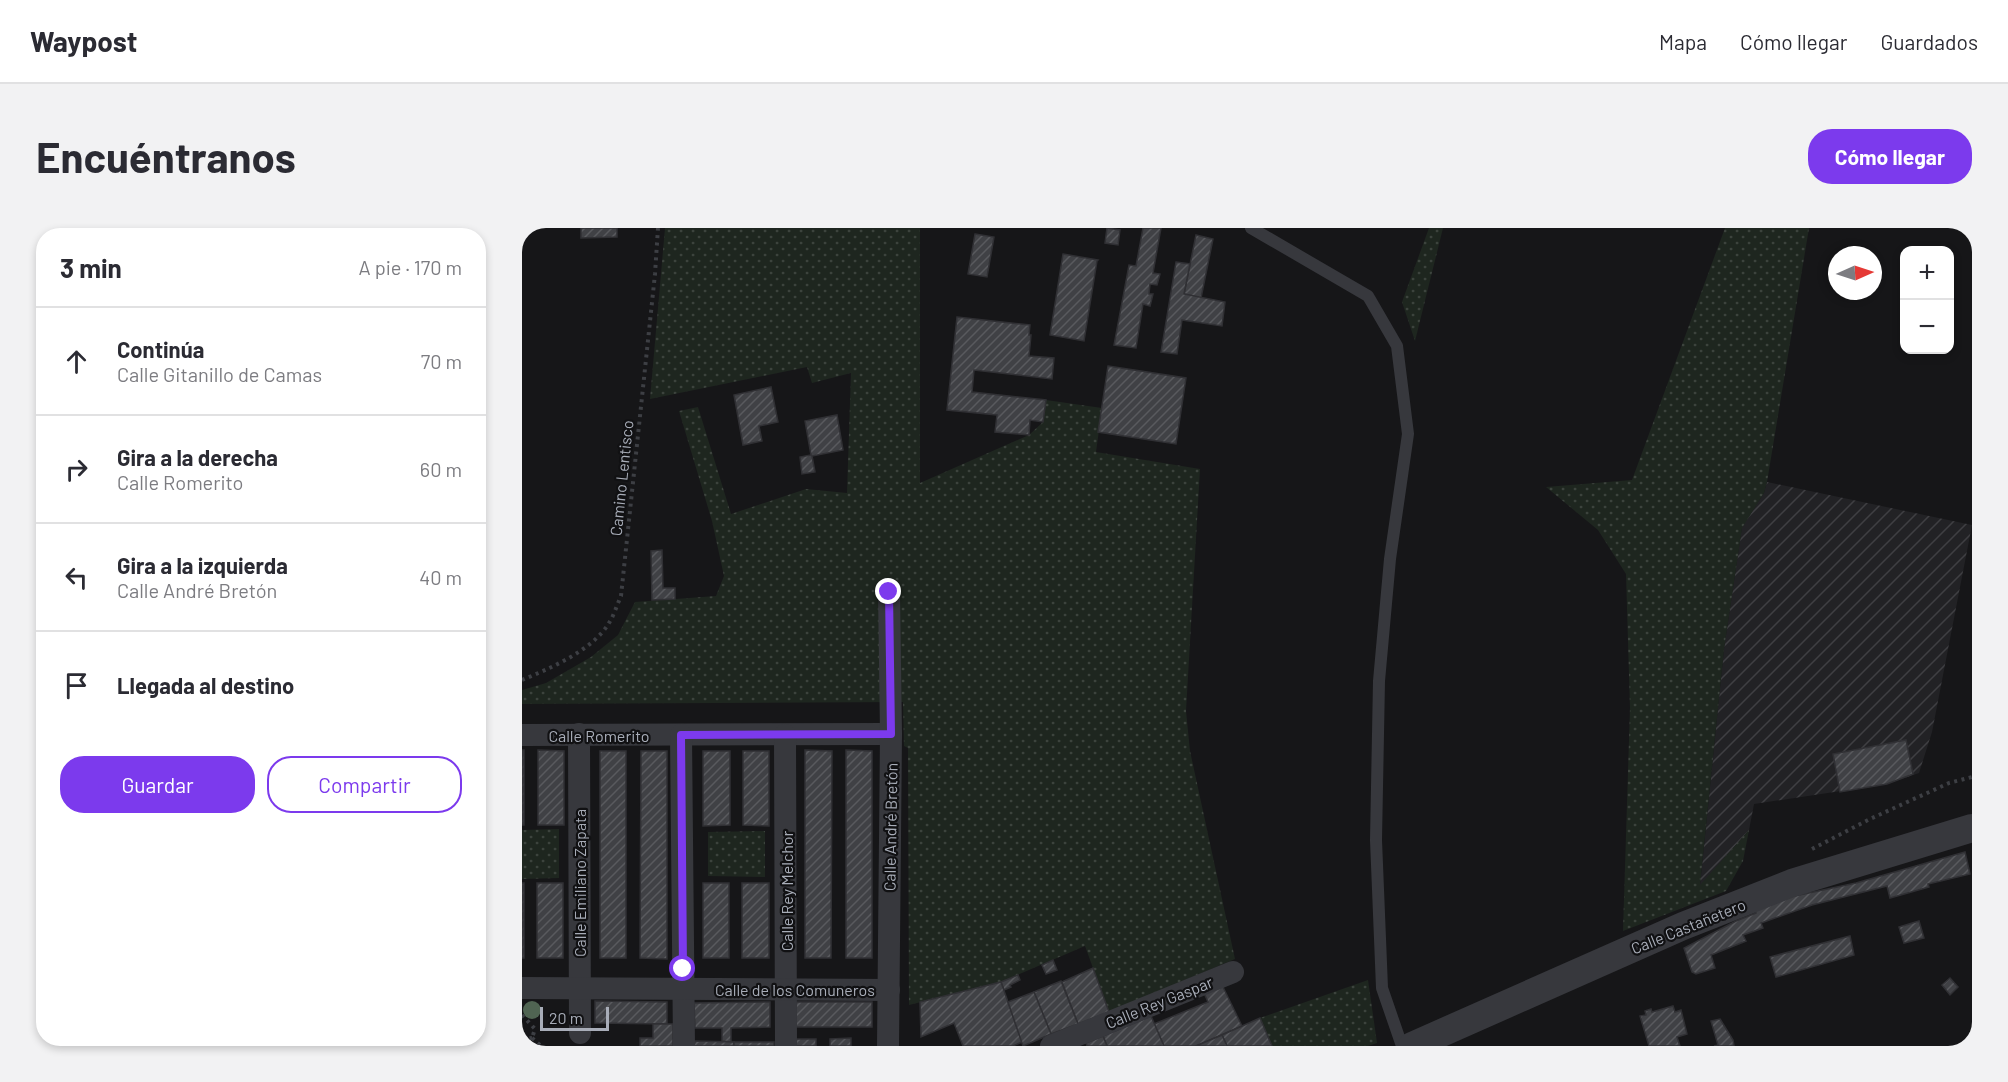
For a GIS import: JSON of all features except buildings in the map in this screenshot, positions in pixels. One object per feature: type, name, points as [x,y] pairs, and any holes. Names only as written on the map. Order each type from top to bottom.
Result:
[{"type":"street","name":"Calle André Bretón","points":[[888,1046],[891,734],[889,592]]},
{"type":"street","name":"Calle Emiliano Zapata","points":[[579,734],[580,1033]]},
{"type":"street","name":"Calle Romerito","points":[[522,735],[891,734]]},
{"type":"street","points":[[681,735],[684,1046]]},
{"type":"street","name":"Calle Rey Melchor","points":[[785,735],[786,1046]]},
{"type":"street","name":"Calle Castañetero","points":[[1412,1046],[1683,926],[1792,883],[1972,828]]},
{"type":"street","name":"Calle Rey Gaspar","points":[[1051,1046],[1233,972]]},
{"type":"street","name":"Calle de los Comuneros","points":[[522,988],[889,990]]},
{"type":"street","name":"Calle André Bretón","points":[[889,990],[898,1022],[899,1046]]},
{"type":"lane","points":[[1251,228],[1368,296],[1397,346],[1408,434],[1390,559],[1379,681],[1376,840],[1382,988],[1402,1046]]},
{"type":"path","name":"Camino Lentisco","points":[[522,680],[543,672],[587,646],[609,623],[621,596],[658,228]]},
{"type":"path","points":[[1807,852],[1870,819],[1949,783],[1972,777]]},
{"type":"path","points":[[522,1015],[535,1029],[532,1038]]},
{"type":"path","points":[[522,1040],[532,1038]]},
{"type":"path","points":[[532,1038],[541,1046]]},
{"type":"shaded area","points":[[665,228],[920,228],[920,483],[1029,435],[1043,422],[1046,400],[1102,408],[1096,452],[1200,469],[1186,711],[1190,751],[1235,959],[1109,1012],[1085,946],[1001,982],[909,1005],[908,748],[904,746],[903,702],[522,704],[522,690],[546,683],[591,657],[618,635],[635,602],[716,596],[724,576],[712,521],[679,411],[698,407],[731,514],[806,489],[847,493],[851,373],[812,383],[807,367],[650,399]]},
{"type":"shaded area","points":[[1429,228],[1443,228],[1415,341],[1402,302]]},
{"type":"shaded area","points":[[1725,228],[1809,228],[1767,482],[1764,493],[1742,528],[1724,649],[1700,885],[1749,830],[1743,861],[1726,891],[1623,931],[1630,708],[1626,574],[1598,530],[1546,487],[1632,480]]},
{"type":"shaded area","points":[[1767,482],[1972,525],[1932,732],[1919,773],[1887,784],[1754,804],[1749,830],[1700,886],[1724,649],[1742,527],[1764,493]]},
{"type":"shaded area","points":[[559,829],[559,878],[522,879],[522,830]]},
{"type":"shaded area","points":[[765,831],[765,877],[708,876],[708,832]]},
{"type":"shaded area","points":[[1368,980],[1377,1043],[1368,1046],[1272,1046],[1260,1018]]},
{"type":"route","points":[[683,969],[681,735],[891,734],[889,592]]}]
